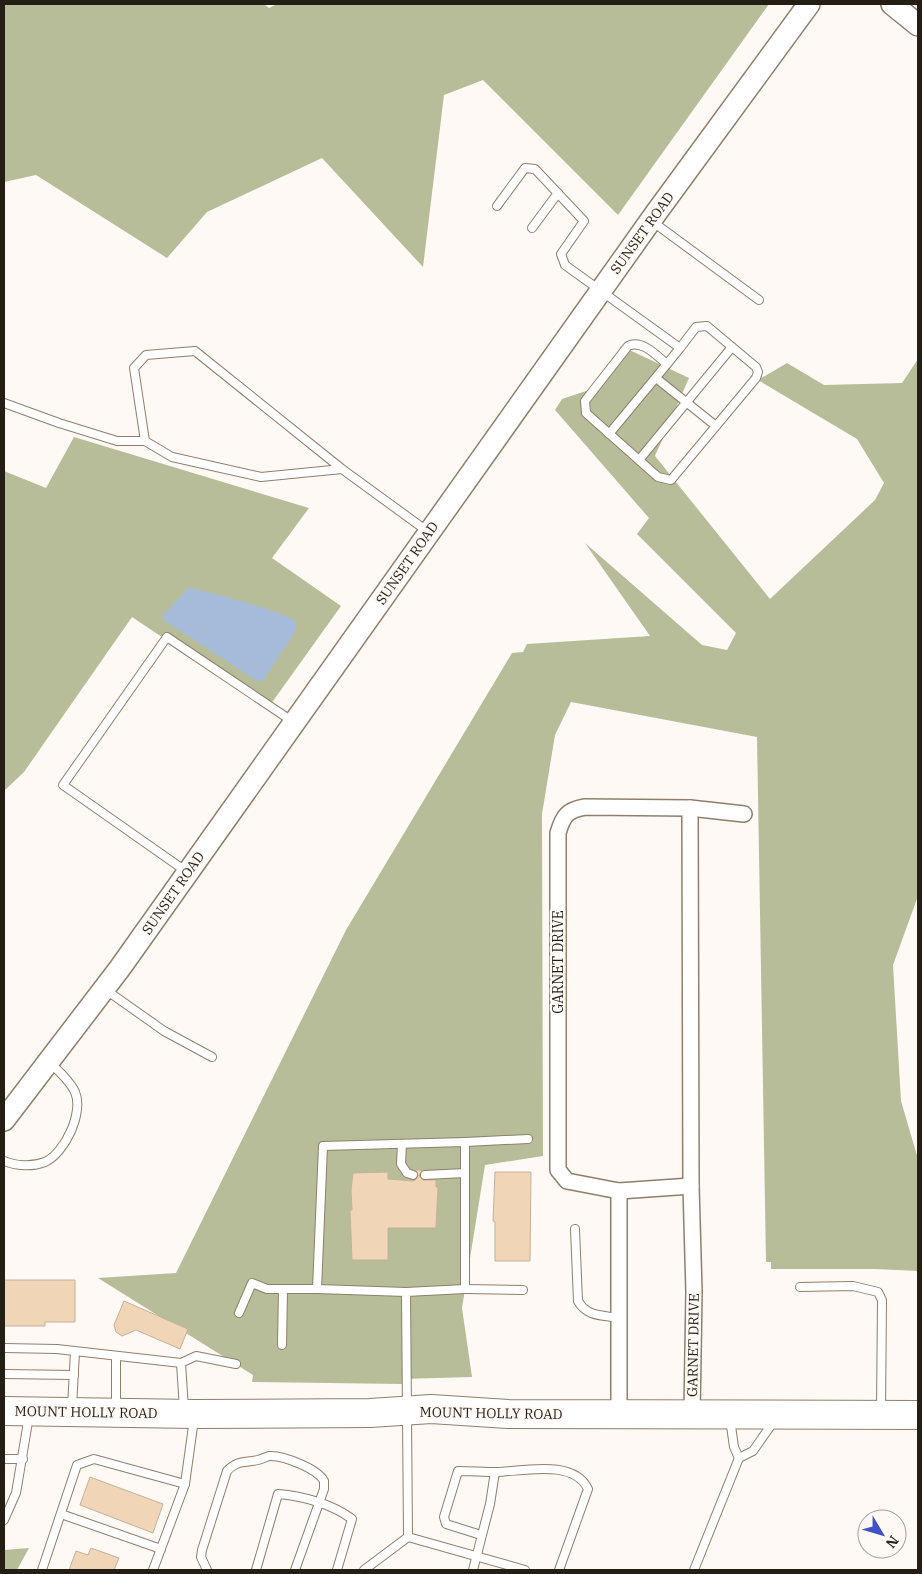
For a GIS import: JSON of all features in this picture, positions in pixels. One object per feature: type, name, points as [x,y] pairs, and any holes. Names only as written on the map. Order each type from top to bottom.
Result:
[{"type":"highway","name":"MOUNT HOLLY ROAD","points":[[17,1411],[189,1414],[405,1412],[431,1409],[508,1414],[918,1415]]},
{"type":"street","name":"SUNSET ROAD","points":[[4,1120],[104,989],[651,220],[809,4]]},
{"type":"street","points":[[892,4],[918,25]]},
{"type":"street","name":"GARNET DRIVE","points":[[691,1186],[619,1191],[567,1182],[558,1170],[558,833],[563,817],[568,812],[585,807],[690,808],[744,814]]},
{"type":"street","name":"GARNET DRIVE","points":[[690,808],[691,1186],[694,1316],[692,1413]]},
{"type":"street","points":[[619,1191],[619,1414]]},
{"type":"lane","points":[[496,206],[525,168],[535,169],[584,221],[561,254],[565,265],[680,348]]},
{"type":"lane","points":[[532,228],[558,193]]},
{"type":"lane","points":[[651,220],[759,300]]},
{"type":"lane","points":[[609,434],[700,325],[707,326],[756,368],[758,372],[756,378],[671,480],[658,477],[586,414],[585,401],[628,346],[640,344],[667,364]]},
{"type":"lane","points":[[638,460],[732,347]]},
{"type":"lane","points":[[145,441],[134,368],[146,355],[195,351],[342,469],[429,532]]},
{"type":"lane","points":[[656,378],[716,426]]},
{"type":"lane","points":[[4,403],[117,441],[145,441],[172,456],[261,478],[342,469]]},
{"type":"lane","points":[[187,872],[63,785],[166,637],[294,722]]},
{"type":"lane","points":[[104,989],[164,1031],[212,1057]]},
{"type":"lane","points":[[4,1161],[12,1164],[32,1165],[47,1161],[60,1148],[76,1122],[78,1107],[75,1092],[64,1076],[49,1062]]},
{"type":"lane","points":[[317,1289],[323,1146],[528,1139]]},
{"type":"lane","points":[[465,1142],[465,1290]]},
{"type":"lane","points":[[402,1144],[402,1164],[407,1173],[413,1175]]},
{"type":"lane","points":[[424,1175],[465,1173]]},
{"type":"lane","points":[[575,1229],[578,1301],[583,1309],[590,1314],[619,1318]]},
{"type":"lane","points":[[238,1313],[252,1283],[266,1290],[317,1289],[406,1292],[523,1290]]},
{"type":"lane","points":[[800,1287],[853,1286],[878,1292],[882,1300],[881,1415]]},
{"type":"lane","points":[[282,1290],[282,1345]]},
{"type":"lane","points":[[406,1292],[405,1412],[408,1537]]},
{"type":"lane","points":[[4,1348],[57,1349],[181,1364],[196,1356],[236,1364]]},
{"type":"lane","points":[[72,1412],[75,1352]]},
{"type":"lane","points":[[116,1357],[116,1412]]},
{"type":"lane","points":[[154,1570],[185,1484],[189,1414],[181,1364]]},
{"type":"lane","points":[[4,1374],[74,1376]]},
{"type":"lane","points":[[4,1520],[16,1494],[23,1459],[17,1411]]},
{"type":"lane","points":[[730,1415],[734,1447],[739,1458]]},
{"type":"lane","points":[[694,1570],[739,1458],[753,1451],[778,1416]]},
{"type":"lane","points":[[207,1570],[201,1557],[202,1550],[223,1480],[233,1464],[269,1456],[314,1470],[324,1481],[319,1503],[295,1570]]},
{"type":"lane","points":[[4,1459],[23,1459]]},
{"type":"lane","points":[[42,1570],[77,1465],[94,1459],[185,1484]]},
{"type":"lane","points":[[481,1535],[446,1524],[444,1517],[458,1471],[495,1472],[540,1469],[561,1471],[584,1482],[588,1489],[559,1570]]},
{"type":"lane","points":[[473,1570],[490,1504],[495,1472]]},
{"type":"lane","points":[[256,1570],[278,1494],[295,1495],[319,1503],[341,1511],[352,1519],[338,1570]]},
{"type":"lane","points":[[61,1514],[161,1549]]},
{"type":"lane","points":[[408,1537],[477,1556],[513,1569],[525,1570]]},
{"type":"lane","points":[[364,1570],[408,1537]]},
{"type":"green space","points":[[4,4],[264,4],[269,8],[277,4],[769,4],[618,215],[483,80],[444,95],[423,267],[322,158],[207,212],[167,258],[36,175],[4,182]]},
{"type":"green space","points":[[621,346],[689,378],[655,456],[770,599],[875,500],[884,483],[857,439],[758,380],[787,363],[824,385],[902,383],[918,359],[918,896],[893,965],[901,1101],[918,1159],[918,1271],[771,1269],[771,1262],[766,1262],[757,737],[571,702],[555,735],[542,814],[543,1156],[485,1165],[462,1308],[472,1377],[402,1379],[402,1384],[252,1382],[253,1375],[98,1278],[176,1273],[346,930],[512,653],[523,652],[527,644],[650,636],[585,543],[702,645],[727,650],[736,633],[637,534],[649,518],[555,410],[562,399],[598,387]]},
{"type":"green space","points":[[74,437],[309,508],[272,558],[341,606],[268,708],[132,617],[24,772],[4,791],[4,471],[46,488]]},
{"type":"green space","points":[[29,1548],[17,1570],[4,1570],[4,1550]]},
{"type":"water","points":[[188,588],[243,602],[295,621],[296,631],[262,682],[254,679],[161,618]]},
{"type":"building","points":[[416,1170],[422,1170],[419,1176],[423,1180],[436,1180],[436,1187],[438,1187],[436,1228],[388,1228],[388,1260],[352,1260],[350,1210],[352,1210],[351,1190],[353,1173],[388,1172],[388,1179],[414,1181],[418,1176]]},
{"type":"building","points":[[495,1172],[531,1172],[530,1261],[495,1261],[495,1222],[493,1221]]},
{"type":"building","points":[[4,1280],[75,1280],[75,1322],[45,1322],[45,1326],[4,1326]]},
{"type":"building","points":[[124,1301],[188,1329],[180,1349],[136,1330],[122,1336],[116,1332],[114,1325]]},
{"type":"building","points":[[90,1477],[163,1504],[153,1533],[80,1505]]},
{"type":"building","points":[[91,1548],[119,1558],[114,1570],[69,1570],[76,1551],[88,1555]]}]
